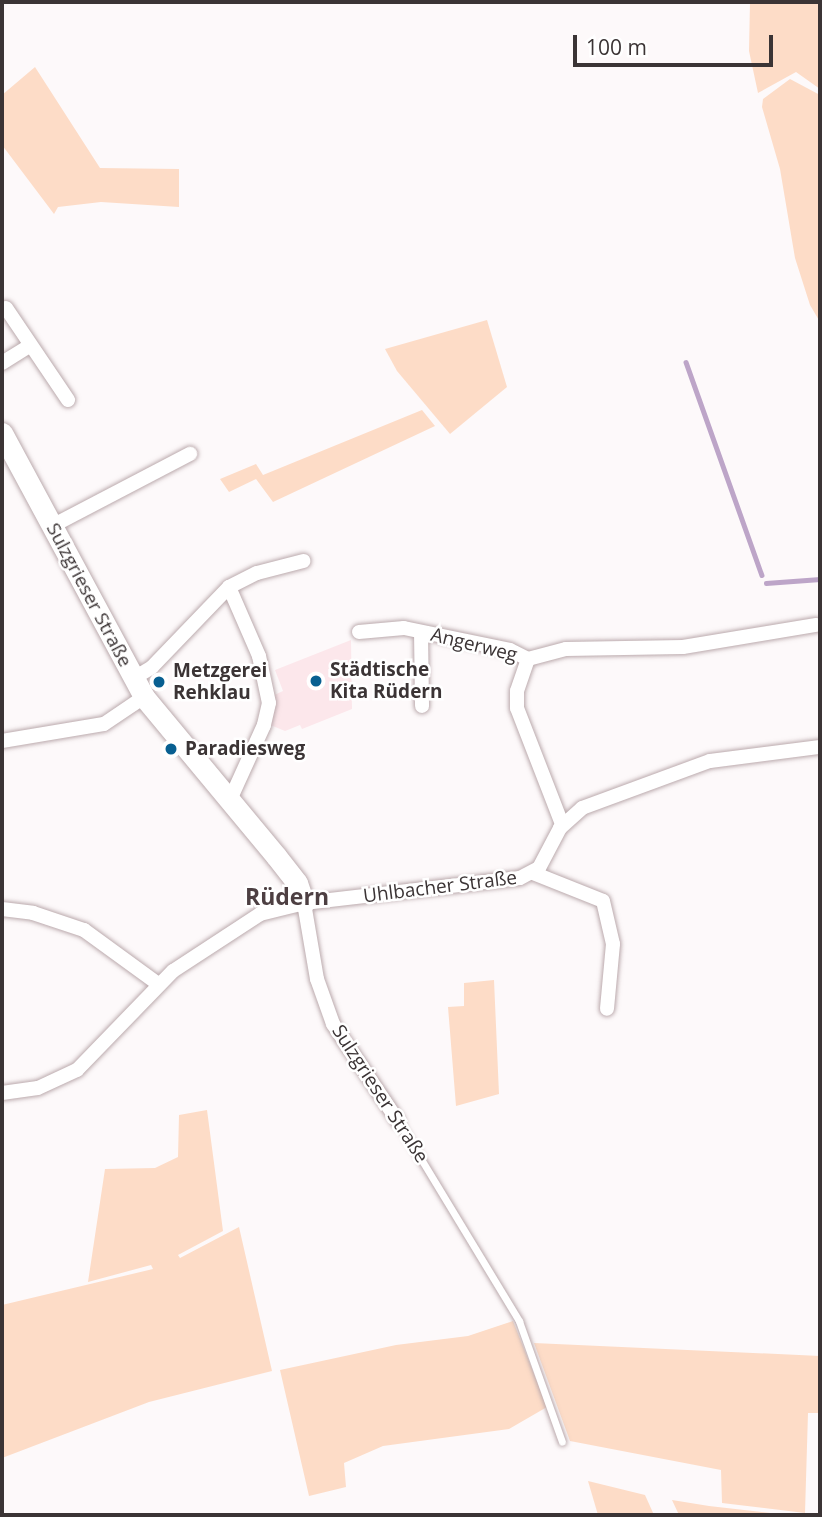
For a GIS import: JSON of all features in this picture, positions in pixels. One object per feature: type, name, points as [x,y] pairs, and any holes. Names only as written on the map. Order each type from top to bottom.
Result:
[{"type":"street","points":[[6,308],[28,347],[68,400]]},
{"type":"street","points":[[2,363],[28,347]]},
{"type":"street","name":"Sulzgrieser Straße","points":[[2,433],[144,697],[295,880],[304,903],[317,979],[333,1024],[398,1121]]},
{"type":"street","points":[[52,526],[190,454]]},
{"type":"street","points":[[134,678],[152,667],[229,587],[303,561]]},
{"type":"street","points":[[229,587],[259,656],[269,703],[264,725],[230,800]]},
{"type":"street","points":[[562,824],[517,709],[517,691],[528,659],[566,649],[690,646],[816,625]]},
{"type":"street","name":"Angerweg","points":[[359,632],[391,627],[510,650],[528,659]]},
{"type":"street","name":"Angerweg","points":[[421,632],[422,706]]},
{"type":"street","points":[[2,741],[104,724],[144,697]]},
{"type":"street","name":"Uhlbacher Straße","points":[[533,873],[562,824],[582,808],[700,764],[747,754],[820,747]]},
{"type":"street","name":"Uhlbacher Straße","points":[[2,1093],[45,1086],[84,1065],[158,984],[238,925],[269,911],[304,903],[488,883],[533,873],[603,901],[613,944],[607,1009]]},
{"type":"street","points":[[2,909],[33,913],[84,930],[158,984]]},
{"type":"lane","name":"Sulzgrieser Straße","points":[[398,1121],[519,1321],[562,1442]]},
{"type":"shaded area","points":[[750,2],[820,2],[820,89],[796,72],[758,93],[749,51]]},
{"type":"shaded area","points":[[35,67],[100,168],[179,169],[179,207],[101,202],[58,207],[54,214],[2,145],[2,95]]},
{"type":"shaded area","points":[[790,79],[820,95],[820,322],[810,305],[795,258],[780,169],[762,107],[763,99]]},
{"type":"shaded area","points":[[487,320],[507,387],[450,434],[397,371],[385,349]]},
{"type":"shaded area","points":[[422,410],[435,426],[273,502],[256,479],[229,492],[220,479],[256,464],[263,475]]},
{"type":"shaded area","name":"Städtische Kita Rüdern","points":[[351,640],[352,709],[302,729],[300,725],[285,731],[268,724],[272,696],[283,691],[275,670]]},
{"type":"shaded area","points":[[494,980],[499,1094],[456,1106],[448,1007],[464,1006],[464,983]]},
{"type":"shaded area","points":[[207,1110],[223,1231],[178,1255],[180,1258],[239,1227],[272,1371],[149,1402],[2,1458],[2,1305],[153,1269],[151,1265],[88,1282],[105,1169],[155,1168],[178,1157],[179,1115]]},
{"type":"shaded area","points":[[513,1321],[547,1407],[509,1429],[383,1446],[344,1463],[346,1487],[309,1496],[280,1370],[396,1345],[468,1336]]},
{"type":"shaded area","points":[[534,1343],[820,1356],[820,1413],[808,1413],[805,1513],[722,1503],[721,1470],[570,1441]]},
{"type":"shaded area","points":[[588,1481],[645,1495],[654,1515],[598,1515]]},
{"type":"shaded area","points":[[672,1500],[709,1506],[788,1515],[679,1515]]},
{"type":"waterway","points":[[686,362],[762,575]]},
{"type":"waterway","points":[[766,583],[820,579]]},
{"type":"place","name":"Städtische Kita Rüdern","points":[[316,681]]},
{"type":"place","name":"Metzgerei Rehklau","points":[[159,682]]},
{"type":"place","name":"Paradiesweg","points":[[171,749]]},
{"type":"district","name":"Rüdern","points":[[287,896]]}]
